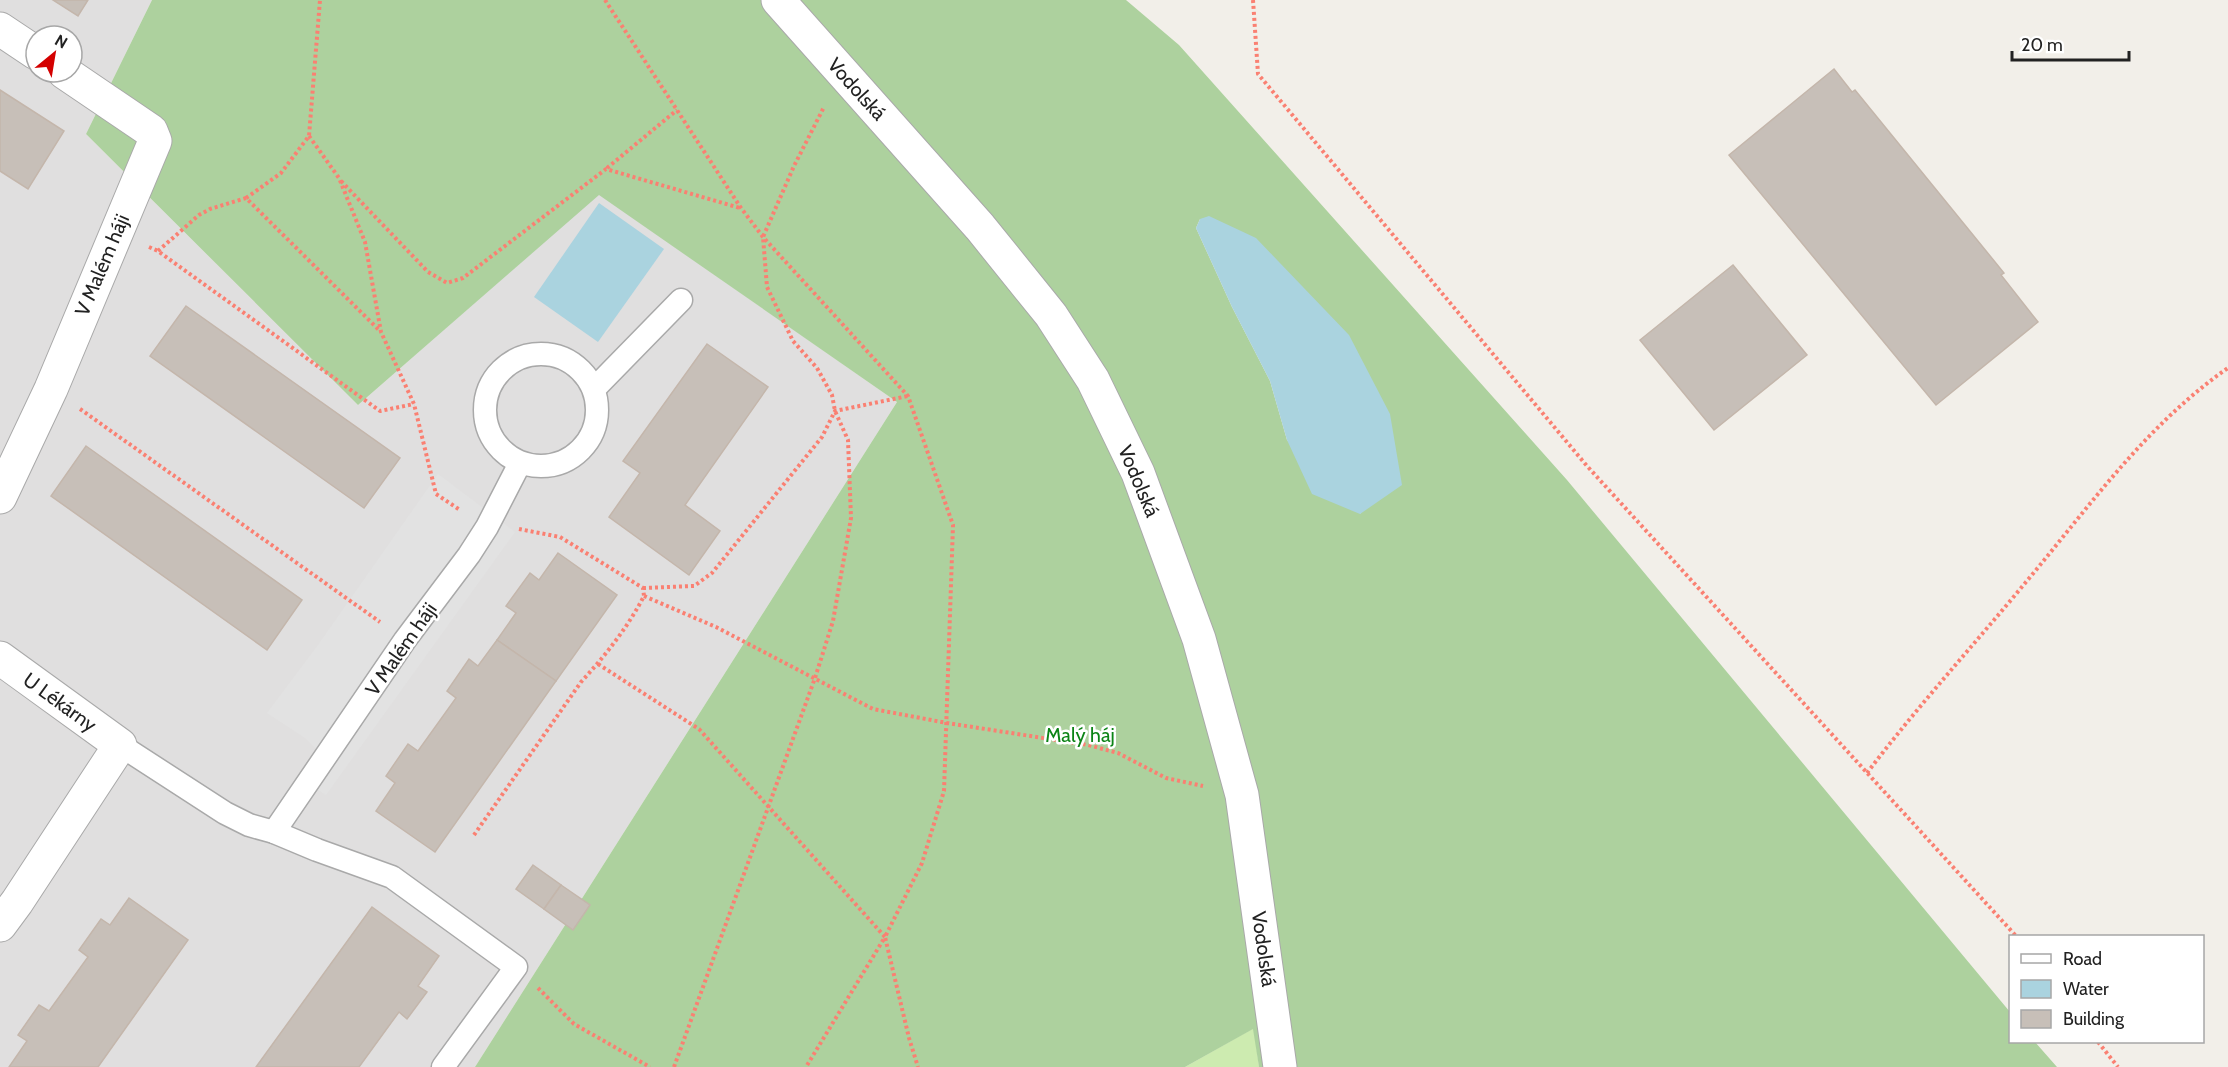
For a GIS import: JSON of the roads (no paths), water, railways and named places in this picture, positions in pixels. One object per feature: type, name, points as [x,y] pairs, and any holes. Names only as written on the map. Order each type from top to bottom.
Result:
[{"type":"street","name":"Vodolská","points":[[778,0],[980,226],[1051,315],[1093,380],[1138,473],[1199,639],[1242,795],[1280,1067]]},
{"type":"street","points":[[0,29],[24,45]]},
{"type":"street","name":"V Malém háji","points":[[0,497],[51,389],[155,141],[151,131],[82,84]]},
{"type":"street","name":"U Lékárny","points":[[0,658],[120,745]]},
{"type":"street","points":[[0,925],[120,745]]},
{"type":"lane","points":[[594,389],[681,300]]},
{"type":"lane","points":[[534,354],[553,354],[570,361],[585,373],[594,389],[598,408],[596,427],[587,443],[574,457],[557,465],[538,467],[520,463],[504,453],[492,439],[485,421],[485,402],[490,384],[501,370],[516,359],[534,354]]},
{"type":"lane","name":"V Malém háji","points":[[274,832],[405,640],[487,528],[520,463]]},
{"type":"lane","points":[[120,745],[225,813],[249,825],[274,832],[392,877],[516,967],[443,1067]]},
{"type":"water","points":[[599,203],[664,249],[598,342],[534,297]]},
{"type":"water","points":[[1209,216],[1256,238],[1349,335],[1390,414],[1402,485],[1360,514],[1312,494],[1287,440],[1270,381],[1232,307],[1196,228],[1200,219]]},
{"type":"park label","name":"Malý háj","points":[[1080,735]]}]
